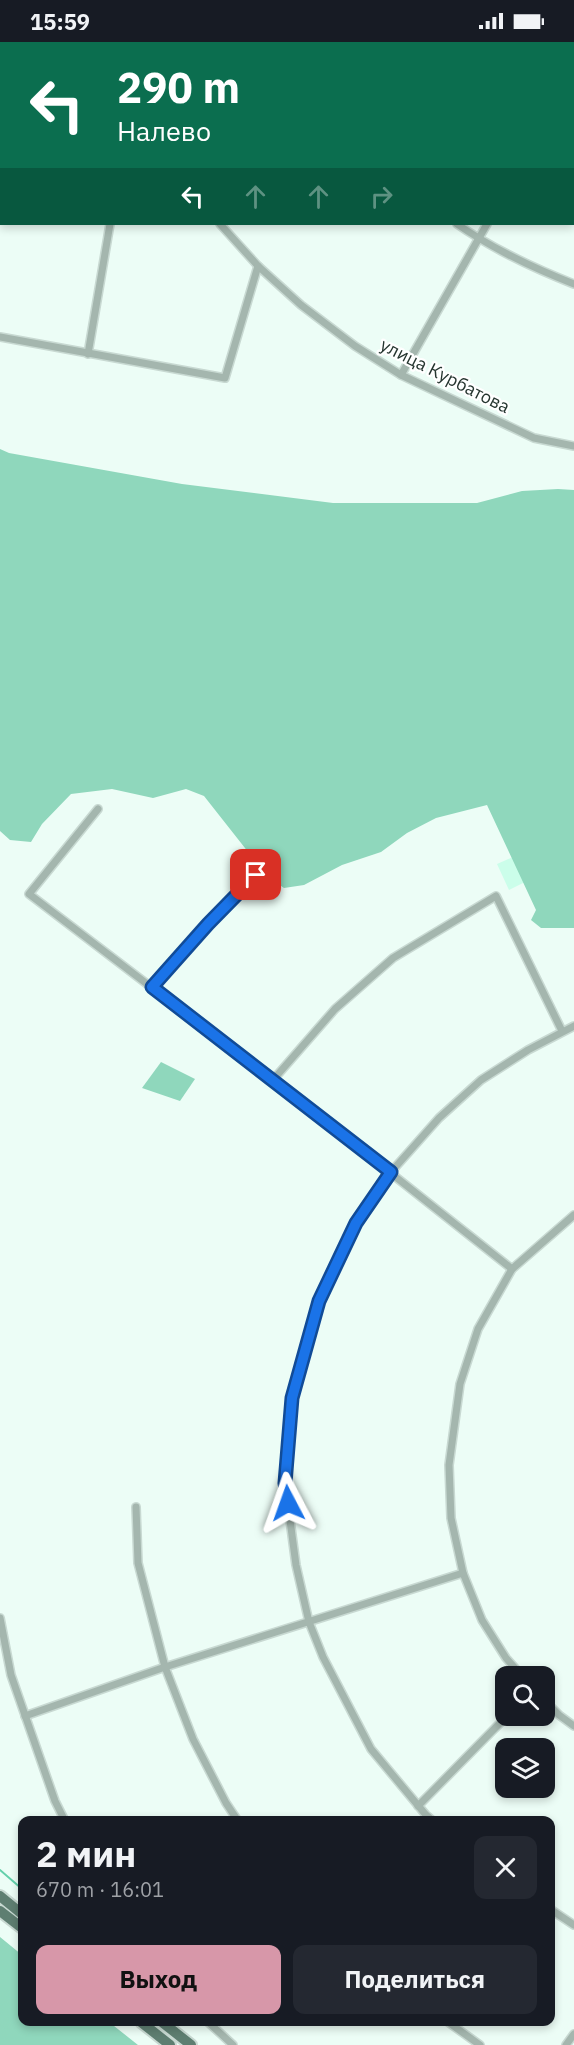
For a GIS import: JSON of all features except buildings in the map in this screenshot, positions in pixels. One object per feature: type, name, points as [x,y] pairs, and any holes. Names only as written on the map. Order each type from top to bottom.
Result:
[{"type":"main road","points":[[0,1896],[18,1911]]},
{"type":"main road","points":[[0,1911],[18,1925]]},
{"type":"main road","points":[[146,2026],[171,2045]]},
{"type":"main road","points":[[167,2026],[191,2045]]},
{"type":"street","points":[[88,354],[110,225]]},
{"type":"street","name":"улица Курбатова","points":[[221,225],[258,266],[301,305],[355,346],[401,375],[534,438],[574,446]]},
{"type":"street","points":[[458,225],[478,239],[537,269],[574,284]]},
{"type":"street","points":[[401,375],[486,225]]},
{"type":"street","points":[[0,337],[225,378],[258,266]]},
{"type":"street","points":[[98,809],[29,894],[273,1080],[512,1269]]},
{"type":"street","points":[[152,987],[208,924],[256,875]]},
{"type":"street","points":[[273,1080],[335,1009],[393,957],[496,896],[562,1031]]},
{"type":"street","points":[[422,1816],[418,1806],[371,1749],[323,1657],[309,1622],[296,1565],[285,1483],[292,1398],[319,1301],[356,1223],[391,1172],[439,1118],[482,1080],[574,1026]]},
{"type":"street","points":[[513,1666],[483,1620],[463,1573],[451,1518],[448,1465],[460,1384],[478,1329],[512,1269],[574,1215]]},
{"type":"street","points":[[136,1507],[138,1563],[165,1667],[193,1739],[235,1816]]},
{"type":"street","points":[[25,1716],[165,1667],[463,1573]]},
{"type":"street","points":[[0,1617],[11,1675],[55,1801],[62,1816]]},
{"type":"street","points":[[555,1711],[574,1726]]},
{"type":"street","points":[[418,1806],[497,1726]]},
{"type":"street","points":[[555,1912],[574,1925]]},
{"type":"street","points":[[215,2026],[233,2045]]},
{"type":"street","points":[[454,2026],[480,2045]]},
{"type":"street","points":[[566,2045],[574,2034]]},
{"type":"shaded area","points":[[0,449],[9,453],[182,484],[333,503],[477,503],[522,491],[574,490],[574,928],[541,928],[531,920],[536,910],[487,805],[436,818],[407,833],[381,852],[342,865],[304,885],[284,888],[267,876],[204,796],[186,789],[153,798],[112,789],[71,794],[42,824],[31,842],[10,840],[0,831]]},
{"type":"shaded area","points":[[513,857],[525,882],[509,890],[497,864]]},
{"type":"shaded area","points":[[161,1062],[195,1079],[180,1101],[142,1088]]},
{"type":"shaded area","points":[[0,1937],[18,1952],[18,2026],[114,2026],[138,2045],[0,2045]]},
{"type":"waterway","points":[[0,1870],[18,1886]]},
{"type":"route","points":[[256,875],[208,924],[152,987],[391,1172],[356,1223],[319,1301],[292,1398],[285,1483],[288,1503]]}]
